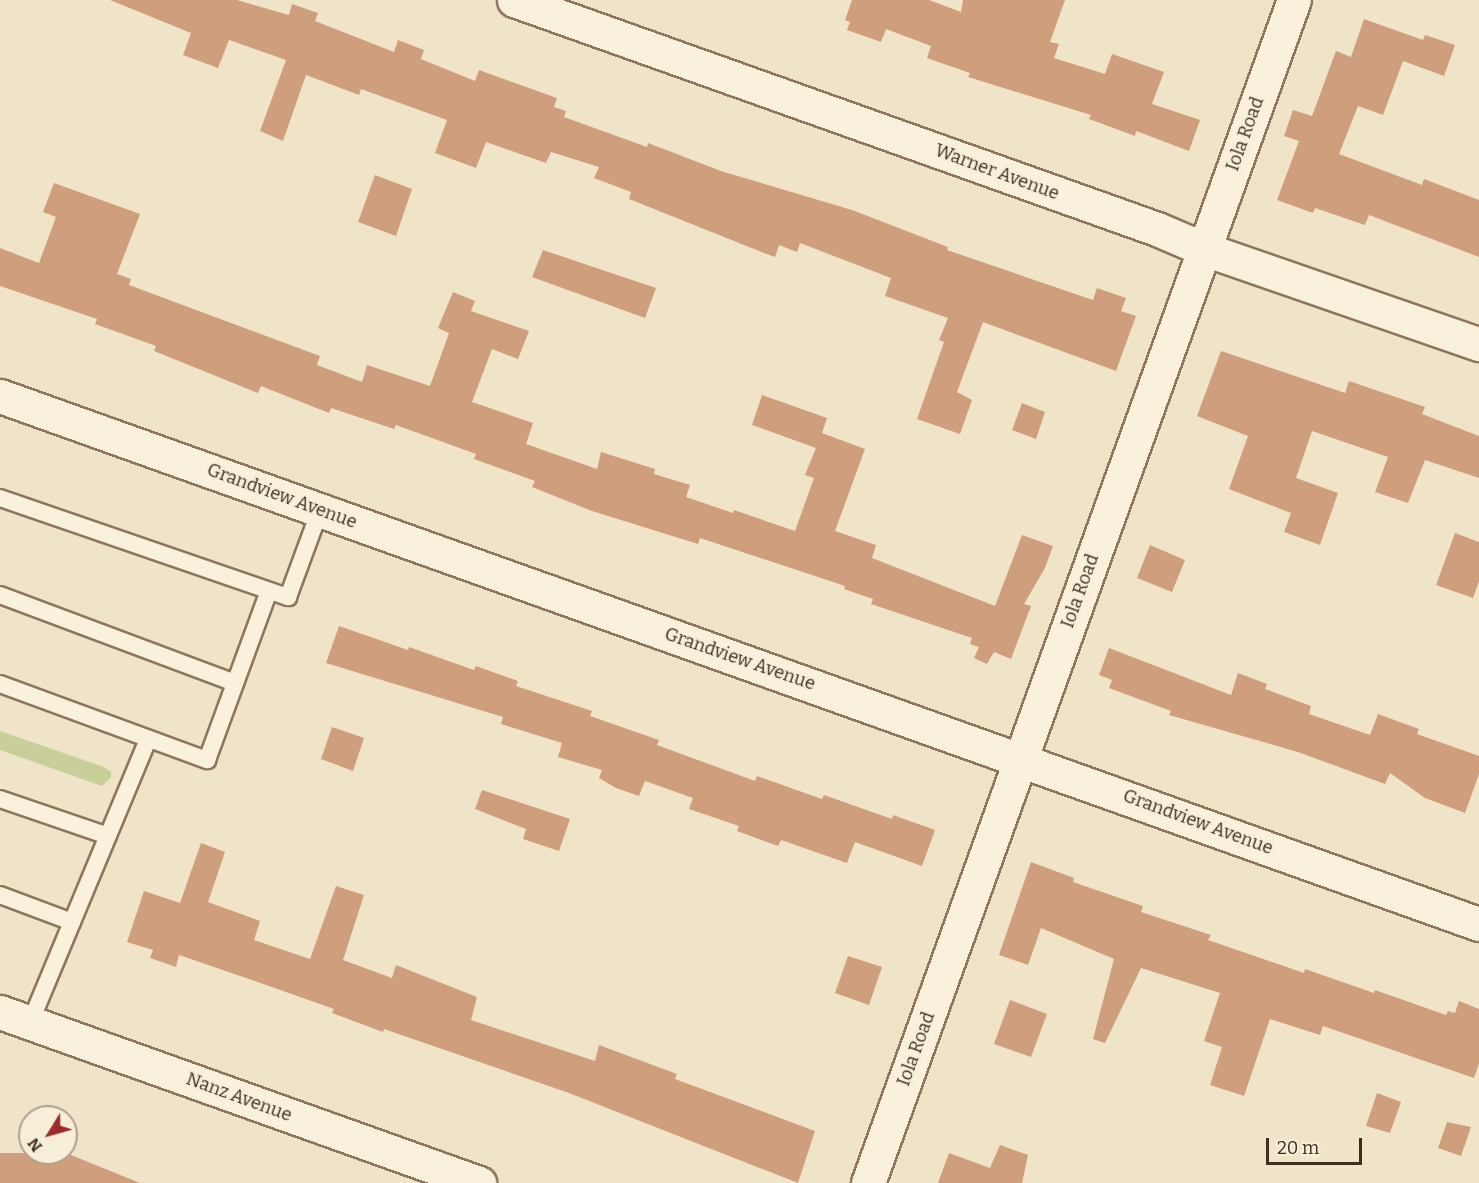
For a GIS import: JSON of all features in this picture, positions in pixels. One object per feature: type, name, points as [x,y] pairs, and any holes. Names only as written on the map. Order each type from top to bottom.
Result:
[{"type":"street","name":"Warner Avenue","points":[[514,0],[1157,229],[1203,249],[1479,344]]},
{"type":"street","name":"Iola Road","points":[[868,1183],[1294,0]]},
{"type":"street","name":"Grandview Avenue","points":[[0,396],[1020,758],[1479,924]]},
{"type":"street","name":"Nanz Avenue","points":[[0,1012],[479,1183]]},
{"type":"lane","points":[[0,498],[288,597],[320,510]]},
{"type":"lane","points":[[0,684],[207,760],[269,591]]},
{"type":"lane","points":[[0,595],[235,683]]},
{"type":"lane","points":[[30,1023],[148,739]]},
{"type":"lane","points":[[0,799],[108,836]]},
{"type":"lane","points":[[0,895],[72,922]]},
{"type":"green space","points":[[0,731],[104,767],[111,772],[111,778],[102,786],[0,750]]},
{"type":"building","points":[[110,0],[237,0],[289,15],[292,4],[318,13],[315,21],[394,52],[398,40],[424,50],[421,59],[475,81],[479,70],[557,98],[554,107],[566,111],[564,117],[647,147],[648,143],[721,171],[852,210],[948,247],[947,250],[1093,300],[1097,288],[1126,298],[1121,311],[1136,316],[1116,371],[983,322],[957,392],[972,400],[960,434],[917,419],[944,342],[939,340],[948,318],[885,296],[891,278],[800,243],[797,252],[779,245],[775,257],[629,199],[631,192],[594,178],[599,167],[551,152],[546,163],[486,142],[476,168],[435,153],[447,120],[361,89],[359,95],[306,75],[283,141],[260,131],[286,60],[229,40],[218,68],[183,55],[191,33]]},
{"type":"building","points":[[852,0],[929,0],[961,12],[963,0],[1065,0],[1050,42],[1059,44],[1054,58],[1105,74],[1112,54],[1164,72],[1152,104],[1200,120],[1189,151],[1136,131],[1135,136],[1089,119],[1091,115],[968,77],[970,73],[927,58],[931,46],[886,29],[881,42],[847,30],[850,22],[845,20]]},
{"type":"building","points":[[1364,19],[1423,40],[1425,35],[1455,45],[1444,76],[1403,61],[1383,115],[1358,106],[1339,154],[1422,185],[1424,179],[1479,200],[1479,257],[1369,215],[1365,225],[1315,208],[1313,213],[1277,200],[1299,141],[1284,136],[1293,110],[1312,116],[1336,51],[1351,57]]},
{"type":"building","points":[[375,175],[412,189],[396,236],[358,222]]},
{"type":"building","points":[[54,183],[140,214],[117,274],[131,279],[129,285],[320,356],[317,365],[362,382],[367,365],[430,386],[449,333],[438,328],[453,292],[475,301],[471,311],[529,331],[518,359],[492,349],[472,402],[533,423],[526,444],[597,469],[601,452],[655,469],[654,474],[690,485],[686,497],[733,513],[734,510],[795,531],[814,478],[805,475],[816,448],[752,425],[762,395],[827,418],[822,433],[865,449],[835,531],[876,545],[872,558],[995,606],[1022,535],[1053,546],[1045,568],[1024,604],[1031,606],[1011,659],[994,652],[987,664],[974,658],[979,647],[970,644],[972,638],[871,604],[873,599],[844,589],[845,586],[700,538],[698,544],[592,511],[532,487],[535,481],[474,459],[476,454],[396,425],[394,429],[331,408],[329,413],[261,386],[258,393],[154,351],[156,346],[95,324],[97,319],[0,286],[0,248],[39,263],[56,217],[43,212]]},
{"type":"building","points":[[543,250],[656,288],[645,318],[532,277]]},
{"type":"building","points":[[1221,351],[1345,393],[1349,381],[1425,407],[1422,414],[1479,436],[1479,478],[1425,460],[1408,503],[1375,492],[1388,457],[1312,431],[1296,478],[1338,493],[1320,545],[1284,532],[1291,513],[1229,489],[1248,436],[1197,416]]},
{"type":"building","points":[[1022,403],[1045,412],[1036,439],[1012,430]]},
{"type":"building","points":[[1455,533],[1479,542],[1479,581],[1473,598],[1436,585]]},
{"type":"building","points":[[1150,545],[1185,560],[1172,592],[1137,578]]},
{"type":"building","points":[[339,626],[408,650],[409,647],[474,670],[476,666],[518,681],[516,686],[592,711],[590,716],[659,740],[657,745],[755,781],[757,776],[822,799],[824,795],[892,819],[893,815],[935,830],[922,866],[855,842],[847,863],[781,840],[778,846],[737,831],[739,826],[689,809],[693,798],[645,781],[639,796],[616,788],[599,778],[602,770],[558,757],[562,743],[501,724],[503,717],[326,663]]},
{"type":"building","points":[[1109,648],[1231,695],[1238,673],[1267,684],[1265,689],[1311,706],[1309,714],[1370,735],[1378,714],[1419,729],[1417,734],[1479,756],[1479,774],[1465,813],[1425,798],[1390,773],[1385,784],[1298,752],[1169,715],[1171,711],[1109,688],[1112,680],[1099,675]]},
{"type":"building","points":[[332,727],[364,738],[353,771],[321,759]]},
{"type":"building","points":[[482,790],[570,819],[559,851],[523,839],[526,829],[475,809]]},
{"type":"building","points":[[201,843],[225,852],[208,902],[260,921],[254,940],[310,959],[336,886],[364,895],[343,960],[392,978],[396,965],[477,997],[471,1020],[595,1061],[599,1045],[677,1074],[675,1079],[815,1131],[798,1183],[569,1093],[384,1029],[383,1032],[332,1013],[334,1009],[249,979],[179,955],[176,967],[150,958],[153,950],[127,942],[144,891],[180,903]]},
{"type":"building","points":[[1031,862],[1074,878],[1073,882],[1143,906],[1141,912],[1211,935],[1208,940],[1304,973],[1305,969],[1446,1015],[1448,1011],[1455,1013],[1459,1001],[1479,1009],[1479,1063],[1474,1078],[1323,1026],[1320,1035],[1270,1019],[1244,1096],[1210,1085],[1222,1047],[1204,1041],[1220,993],[1141,968],[1105,1043],[1093,1039],[1114,959],[1041,928],[1028,965],[999,955]]},
{"type":"building","points":[[848,956],[882,967],[869,1005],[835,993]]},
{"type":"building","points":[[1010,1000],[1047,1014],[1031,1057],[994,1044]]},
{"type":"building","points":[[1377,1093],[1401,1102],[1390,1133],[1366,1126]]},
{"type":"building","points":[[1447,1122],[1471,1127],[1461,1156],[1438,1148]]},
{"type":"building","points":[[1000,1145],[1028,1155],[1022,1183],[938,1183],[949,1153],[990,1168]]},
{"type":"building","points":[[0,1153],[18,1153],[18,1165],[78,1165],[78,1158],[140,1183],[0,1183]]}]
